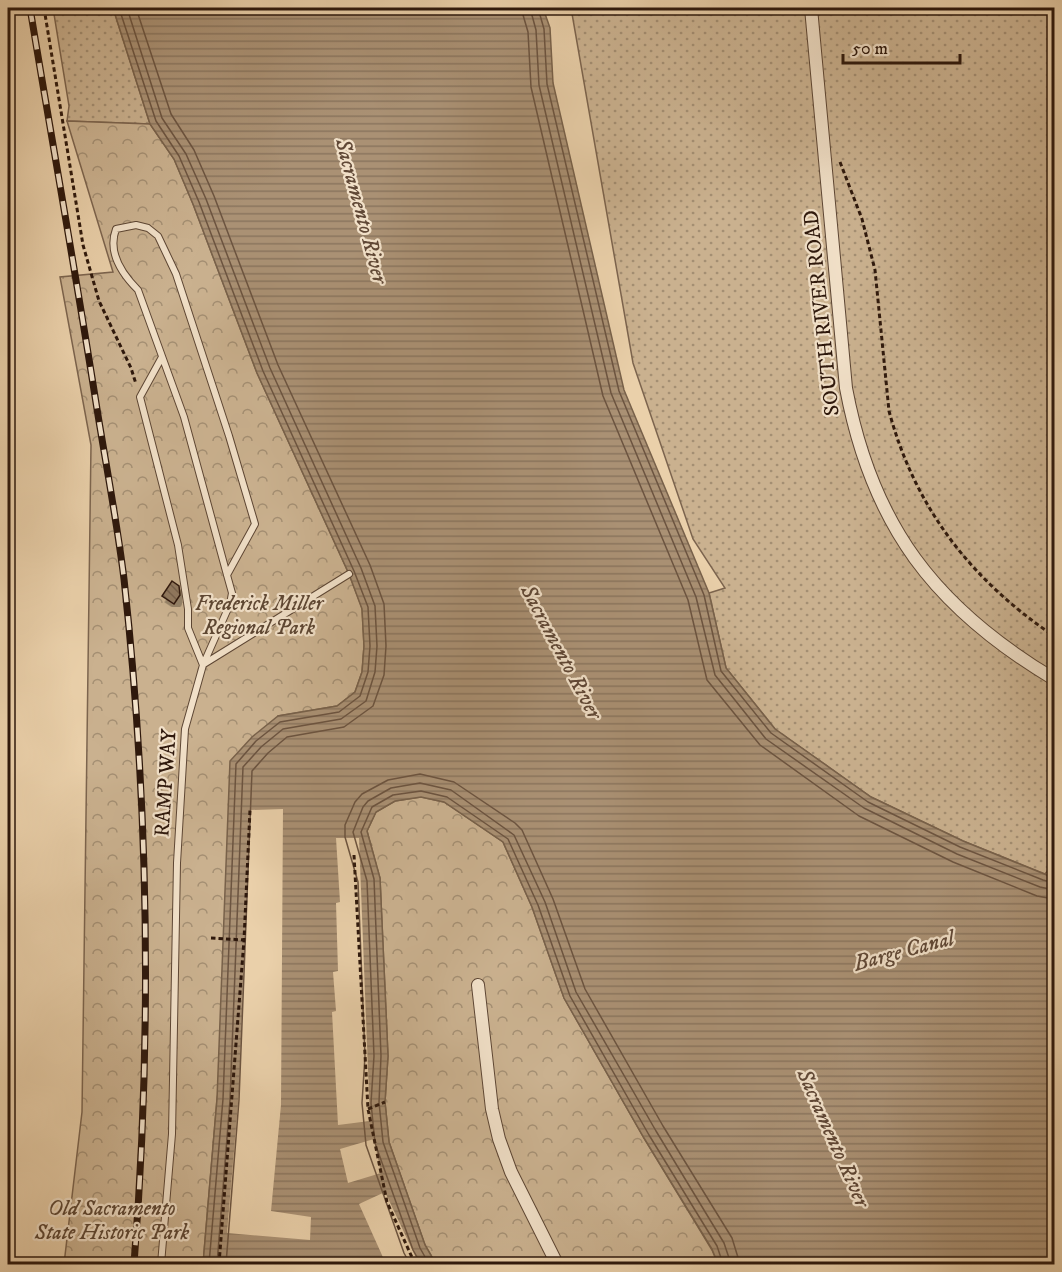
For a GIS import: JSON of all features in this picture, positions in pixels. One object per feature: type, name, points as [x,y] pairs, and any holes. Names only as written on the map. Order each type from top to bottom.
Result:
[{"type":"street","name":"SOUTH RIVER ROAD","points":[[812,8],[846,388],[853,425],[867,469],[889,518],[906,546],[935,585],[997,642],[1054,679]]},
{"type":"street","points":[[478,985],[492,1109],[499,1138],[511,1172],[557,1264]]},
{"type":"lane","name":"RAMP WAY","points":[[161,1264],[172,1134],[177,863],[185,729],[203,665],[230,604],[232,593],[227,575],[184,417],[138,290],[124,275],[114,255],[112,239],[116,229],[136,225],[148,228],[158,236],[176,274],[229,436],[255,524],[227,575]]},
{"type":"lane","points":[[162,357],[140,398],[178,545],[189,609],[188,628],[203,665],[349,574]]},
{"type":"path","points":[[44,8],[83,245],[99,301],[131,368],[140,398]]},
{"type":"path","points":[[839,160],[862,219],[875,270],[889,411],[898,442],[918,490],[962,555],[1016,607],[1054,636]]},
{"type":"path","points":[[219,1264],[244,940],[250,810]]},
{"type":"path","points":[[354,855],[368,1108],[387,1202],[415,1264]]},
{"type":"path","points":[[211,938],[244,940]]},
{"type":"path","points":[[368,1108],[385,1102]]},
{"type":"green space","points":[[53,8],[113,8],[150,124],[67,121],[69,106]]},
{"type":"green space","points":[[571,8],[1054,8],[1054,863],[1045,874],[963,841],[871,797],[775,729],[726,668],[709,593],[725,588],[693,539],[633,363]]},
{"type":"green space","name":"Frederick Miller Regional Park","points":[[67,121],[150,124],[174,159],[257,373],[349,574],[362,608],[364,646],[362,672],[355,692],[337,706],[278,716],[217,1099],[203,1264],[64,1264],[82,1112],[91,445],[60,277],[113,272]]},
{"type":"green space","points":[[421,797],[444,802],[503,842],[532,907],[564,998],[644,1138],[712,1250],[718,1264],[436,1264],[425,1245],[389,1142],[385,1102],[388,1056],[380,878],[367,831],[376,812],[395,801]]},
{"type":"water","points":[[113,8],[543,8],[550,28],[553,83],[624,390],[709,593],[726,668],[775,729],[871,797],[963,841],[1054,878],[1054,1264],[718,1264],[712,1249],[644,1138],[564,998],[532,907],[503,842],[444,802],[421,797],[395,801],[376,812],[367,831],[380,878],[388,1056],[385,1102],[389,1142],[425,1245],[436,1264],[203,1264],[217,1099],[230,761],[252,737],[278,716],[337,706],[355,692],[362,672],[364,646],[362,609],[349,574],[257,373],[174,159],[150,124]]},
{"type":"pier","points":[[283,809],[281,1105],[271,1211],[311,1217],[310,1240],[227,1233],[239,1092],[250,810]]},
{"type":"pier","points":[[336,838],[359,838],[370,1121],[338,1125],[332,1012],[336,1011],[333,972],[338,971],[336,903],[340,902]]},
{"type":"pier","points":[[374,1139],[381,1173],[348,1183],[340,1149]]},
{"type":"pier","points":[[385,1192],[419,1264],[386,1264],[359,1204]]},
{"type":"building","points":[[172,581],[179,586],[180,595],[174,604],[162,596]]},
{"type":"railway","points":[[30,8],[118,536],[132,665],[139,750],[145,922],[144,1093],[134,1264]]},
{"type":"water label","name":"Sacramento River","points":[[361,211]]},
{"type":"water label","name":"Sacramento River","points":[[561,652]]},
{"type":"water label","name":"Barge Canal","points":[[904,951]]},
{"type":"water label","name":"Sacramento River","points":[[833,1138]]},
{"type":"park label","name":"Old Sacramento State Historic Park","points":[[112,1221]]}]
